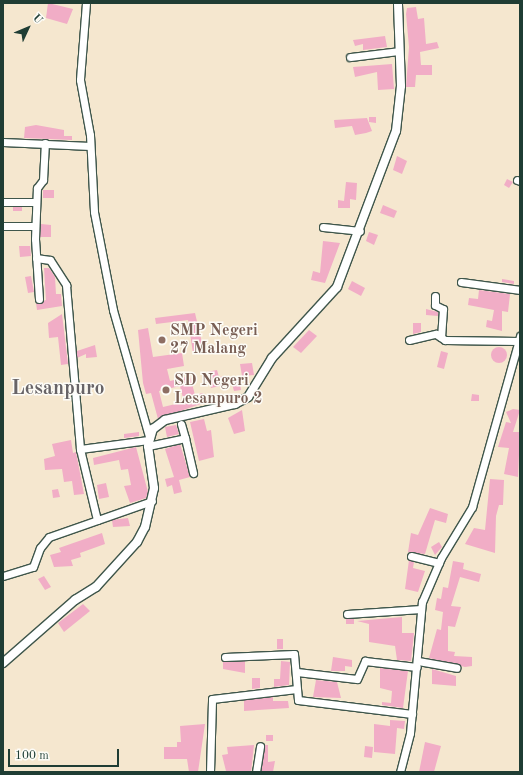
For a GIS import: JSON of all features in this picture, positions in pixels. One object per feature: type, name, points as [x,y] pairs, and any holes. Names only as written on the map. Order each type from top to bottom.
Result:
[{"type":"street","points":[[3,663],[75,600],[96,587],[130,551],[142,536],[152,501],[148,440],[113,310],[94,212],[90,146],[80,80],[86,3]]},
{"type":"street","points":[[148,440],[165,420],[248,397],[282,345],[337,287],[360,231],[396,131],[401,86],[398,3]]},
{"type":"street","points":[[350,56],[399,51]]},
{"type":"street","points":[[4,142],[90,146]]},
{"type":"street","points":[[38,299],[35,226],[36,202],[37,188],[43,180],[45,143]]},
{"type":"street","points":[[3,202],[36,202]]},
{"type":"street","points":[[3,226],[35,226]]},
{"type":"street","points":[[323,227],[360,231]]},
{"type":"street","points":[[36,258],[50,260],[66,285],[80,449],[97,520]]},
{"type":"street","points":[[461,282],[520,290]]},
{"type":"street","points":[[436,296],[435,305],[442,309],[440,336]]},
{"type":"street","points":[[400,772],[412,714],[421,609],[439,563],[472,507],[519,338],[445,340],[440,336],[431,334],[409,340]]},
{"type":"street","points":[[181,424],[192,472]]},
{"type":"street","points":[[80,449],[148,440],[185,438]]},
{"type":"street","points":[[3,576],[33,567],[40,548],[49,537],[152,501]]},
{"type":"street","points":[[411,556],[439,563]]},
{"type":"street","points":[[347,614],[421,609]]},
{"type":"street","points":[[225,657],[294,654],[297,672],[295,697],[302,702],[412,714]]},
{"type":"street","points":[[297,672],[357,678],[365,660],[456,668]]},
{"type":"street","points":[[210,772],[212,699],[296,689]]},
{"type":"street","points":[[256,772],[260,746]]},
{"type":"building","points":[[48,3],[73,9],[67,24],[46,18]]},
{"type":"building","points":[[416,7],[418,19],[424,18],[426,44],[437,42],[439,48],[420,52],[421,65],[432,65],[432,75],[416,75],[415,87],[406,87],[409,47],[406,14],[407,8]]},
{"type":"building","points":[[385,36],[387,47],[363,50],[363,44],[355,46],[353,40]]},
{"type":"building","points":[[392,64],[394,89],[378,90],[377,72],[355,77],[353,67]]},
{"type":"building","points":[[369,117],[376,117],[376,123],[369,122]]},
{"type":"building","points":[[367,118],[372,131],[366,133],[355,135],[352,126],[335,128],[334,120]]},
{"type":"building","points":[[36,125],[64,130],[64,136],[72,136],[72,140],[24,138],[25,127]]},
{"type":"building","points":[[397,156],[407,161],[402,174],[393,170]]},
{"type":"building","points":[[507,179],[513,182],[509,188],[504,185]]},
{"type":"building","points":[[346,182],[357,183],[356,200],[350,199],[350,208],[338,208],[338,200],[344,201]]},
{"type":"building","points":[[43,190],[54,190],[54,198],[43,198]]},
{"type":"building","points":[[383,205],[397,211],[394,218],[380,213]]},
{"type":"building","points":[[13,207],[22,207],[22,211],[13,211]]},
{"type":"building","points":[[41,224],[51,225],[51,237],[40,237]]},
{"type":"building","points":[[369,232],[378,235],[374,245],[366,241]]},
{"type":"building","points":[[323,241],[340,243],[325,283],[311,280],[313,271],[320,273]]},
{"type":"building","points":[[19,246],[30,246],[31,256],[20,257]]},
{"type":"building","points":[[44,268],[49,268],[55,277],[56,294],[61,294],[62,306],[37,310],[36,303],[46,300]]},
{"type":"building","points":[[31,276],[34,292],[28,293],[25,277]]},
{"type":"building","points":[[502,279],[514,281],[514,284],[502,282]]},
{"type":"building","points":[[352,281],[365,288],[361,296],[348,289]]},
{"type":"building","points":[[479,290],[510,294],[508,312],[502,311],[502,331],[486,327],[487,320],[492,321],[494,310],[468,305],[469,298],[478,299]]},
{"type":"building","points":[[426,309],[438,312],[438,316],[426,315]]},
{"type":"building","points":[[195,313],[204,351],[193,353],[188,320],[156,324],[155,318]]},
{"type":"building","points":[[62,314],[68,364],[61,365],[58,337],[49,338],[48,323]]},
{"type":"building","points":[[413,323],[421,323],[421,332],[413,334]]},
{"type":"building","points":[[148,328],[153,357],[182,353],[184,366],[167,369],[170,381],[190,376],[195,395],[203,393],[206,402],[158,419],[151,393],[146,394],[143,383],[138,330]],"holes":[[[180,386],[184,402],[163,407],[159,391]]]},
{"type":"building","points":[[309,330],[317,336],[301,353],[293,347]]},
{"type":"building","points":[[95,345],[97,357],[86,358],[86,354],[77,358],[77,351]]},
{"type":"building","points":[[496,347],[502,347],[507,352],[505,361],[502,363],[496,363],[491,358],[491,352]]},
{"type":"building","points":[[441,351],[448,353],[444,369],[437,367]]},
{"type":"building","points":[[252,363],[254,375],[242,376],[240,364]]},
{"type":"building","points":[[217,370],[219,377],[226,376],[228,384],[211,388],[207,372]]},
{"type":"building","points":[[239,378],[241,390],[234,391],[231,380]]},
{"type":"building","points":[[472,394],[479,395],[479,401],[471,401]]},
{"type":"building","points":[[513,409],[520,410],[513,432],[520,432],[518,477],[504,474],[509,448],[498,447],[506,422],[511,423],[506,412]]},
{"type":"building","points":[[242,410],[245,431],[234,434],[228,418]]},
{"type":"building","points":[[204,419],[207,431],[211,430],[214,457],[199,461],[190,422]]},
{"type":"building","points":[[176,425],[179,434],[167,437],[165,427]]},
{"type":"building","points":[[139,432],[139,436],[124,438],[124,434]]},
{"type":"building","points":[[71,440],[73,453],[76,452],[84,494],[74,495],[72,481],[64,482],[62,469],[45,470],[44,459],[55,456],[52,444]]},
{"type":"building","points":[[180,444],[190,477],[179,480],[182,492],[174,494],[172,485],[167,487],[165,479],[174,477],[165,449]]},
{"type":"building","points":[[136,447],[148,492],[146,498],[130,503],[124,486],[131,485],[128,469],[121,470],[119,460],[94,465],[93,458]]},
{"type":"building","points":[[490,479],[504,480],[503,505],[499,505],[496,516],[495,553],[465,544],[474,528],[485,530]]},
{"type":"building","points":[[106,483],[109,497],[99,499],[97,485]]},
{"type":"building","points":[[58,489],[60,497],[53,498],[52,490]]},
{"type":"building","points":[[430,508],[448,514],[446,523],[435,520],[425,554],[408,552],[411,533],[418,535]]},
{"type":"building","points":[[128,518],[130,526],[113,527],[112,520]]},
{"type":"building","points":[[102,533],[105,544],[80,553],[81,557],[71,560],[73,566],[54,567],[50,555],[61,552],[59,548]]},
{"type":"building","points":[[439,542],[442,547],[435,555],[431,547]]},
{"type":"building","points":[[409,560],[414,562],[413,568],[425,571],[418,592],[405,589]]},
{"type":"building","points":[[453,561],[464,563],[463,569],[481,574],[479,582],[460,577],[451,606],[461,607],[455,627],[448,626],[448,651],[455,652],[454,656],[472,657],[472,666],[465,667],[429,658],[437,629],[441,630],[443,612],[435,610],[437,598],[441,599],[443,587],[448,588]]},
{"type":"building","points":[[44,576],[51,587],[45,590],[38,579]]},
{"type":"building","points":[[83,604],[90,611],[64,632],[58,623]]},
{"type":"building","points":[[402,617],[402,633],[414,633],[411,661],[397,660],[395,646],[369,642],[369,624],[357,621]]},
{"type":"building","points":[[346,619],[354,619],[354,624],[346,624]]},
{"type":"building","points":[[277,639],[283,639],[283,649],[277,649]]},
{"type":"building","points":[[333,657],[352,660],[352,667],[345,666],[345,671],[331,671]]},
{"type":"building","points":[[245,661],[245,673],[223,669],[223,662]]},
{"type":"building","points":[[281,661],[290,662],[289,685],[274,687],[274,679],[280,679]]},
{"type":"building","points":[[380,668],[408,671],[403,708],[382,705],[382,702],[391,703],[392,691],[380,688]]},
{"type":"building","points":[[432,669],[456,676],[456,686],[432,684]]},
{"type":"building","points":[[252,678],[260,678],[260,688],[252,689]]},
{"type":"building","points":[[316,680],[337,682],[341,698],[313,697]]},
{"type":"building","points":[[273,697],[273,701],[288,701],[289,708],[244,711],[244,700]]},
{"type":"building","points":[[390,720],[405,721],[404,729],[397,728],[395,754],[374,752],[374,724],[390,726]]},
{"type":"building","points":[[205,724],[198,772],[189,772],[187,759],[164,759],[164,747],[177,747],[177,742],[181,742],[180,726]]},
{"type":"building","points":[[266,735],[273,735],[273,741],[266,741]]},
{"type":"building","points":[[425,742],[441,746],[434,772],[419,772]]},
{"type":"building","points":[[254,745],[251,772],[226,771],[222,755],[228,754],[227,747]]},
{"type":"building","points":[[265,745],[268,745],[268,762],[275,761],[273,772],[261,772]]},
{"type":"building","points":[[365,746],[373,747],[372,758],[364,757]]},
{"type":"place","name":"SMP Negeri 27 Malang","points":[[162,340]]},
{"type":"place","name":"SD Negeri Lesanpuro 2","points":[[166,390]]},
{"type":"district","name":"Lesanpuro","points":[[58,389]]}]
